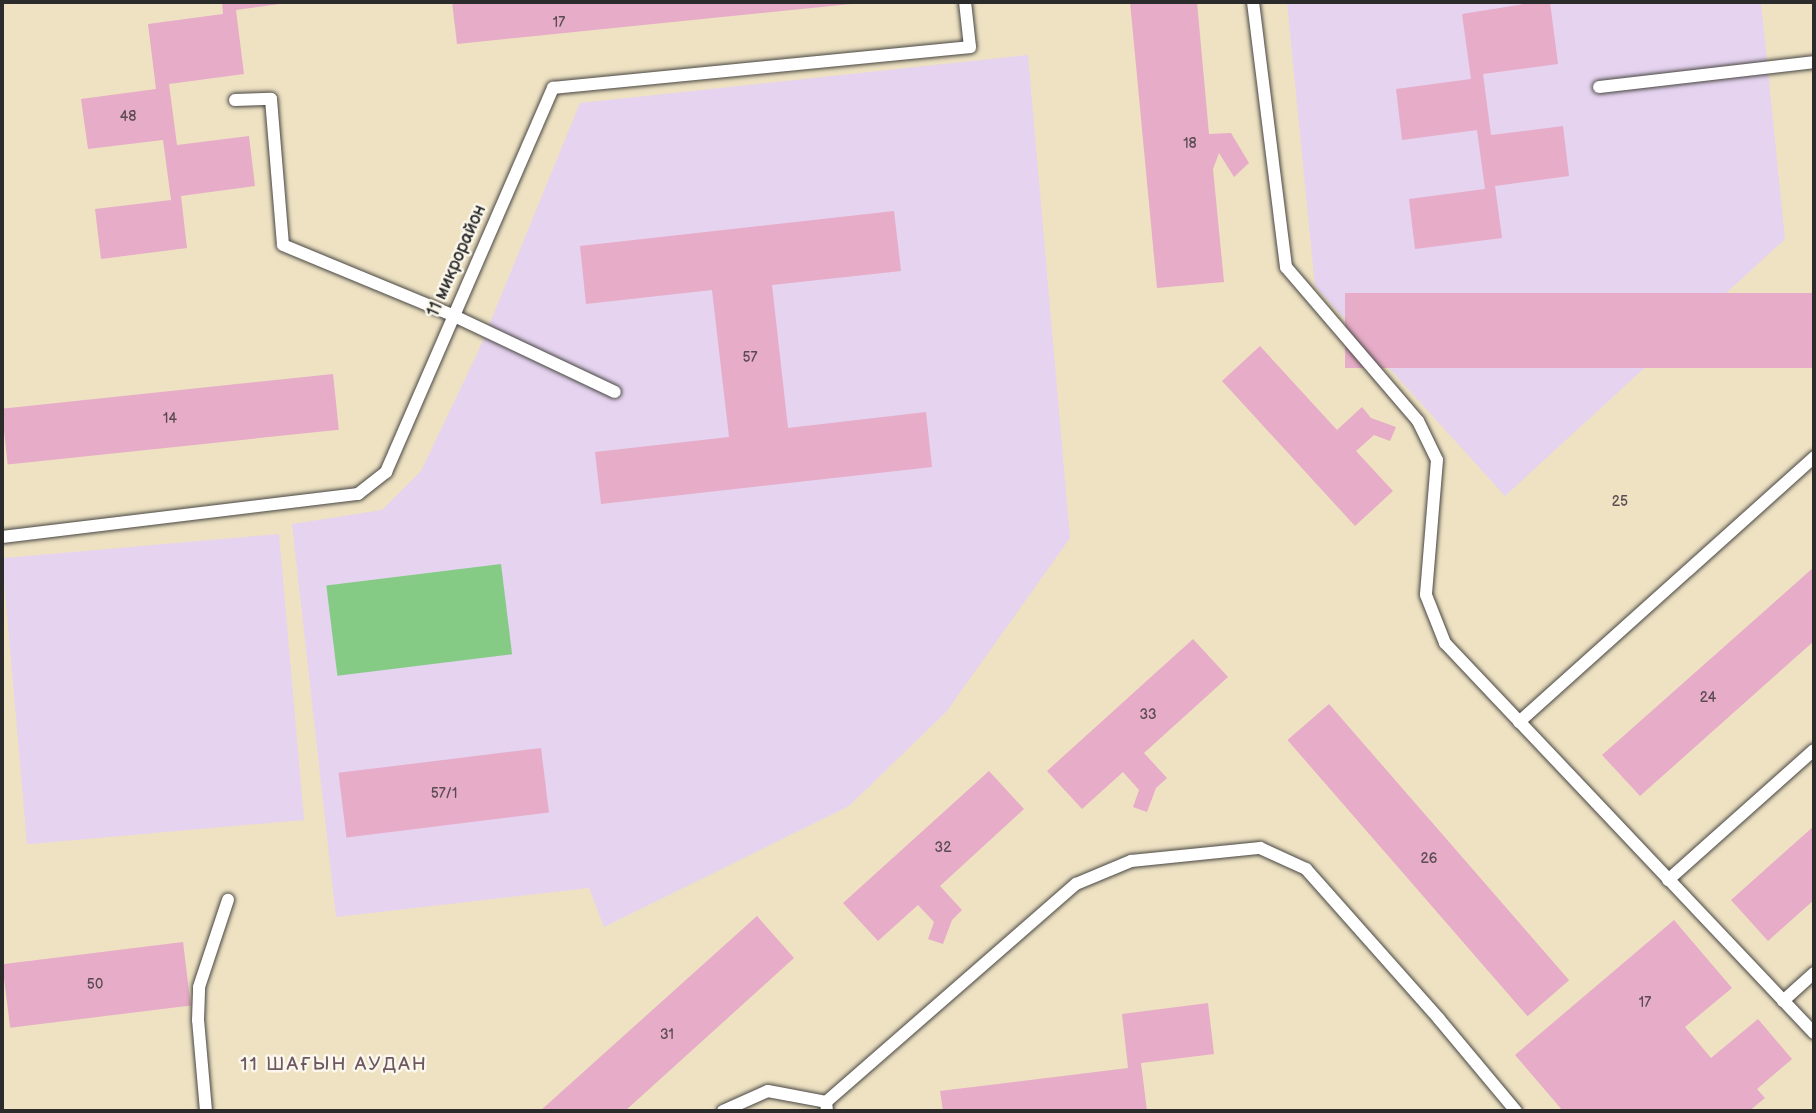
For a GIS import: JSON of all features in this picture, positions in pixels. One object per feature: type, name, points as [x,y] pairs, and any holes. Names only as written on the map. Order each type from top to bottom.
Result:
[{"type":"lane","name":"11 микрорайон","points":[[2,537],[358,494],[386,472],[553,88],[970,47],[965,2]]},
{"type":"lane","points":[[1253,2],[1286,267],[1418,421],[1437,460],[1426,595],[1445,643],[1814,1033]]},
{"type":"lane","points":[[1600,87],[1814,62]]},
{"type":"lane","points":[[235,100],[271,99],[283,245],[452,315],[615,392]]},
{"type":"lane","points":[[1519,722],[1814,457]]},
{"type":"lane","points":[[1668,880],[1814,750]]},
{"type":"lane","points":[[723,1111],[768,1091],[827,1107],[1076,884],[1131,861],[1260,848],[1306,869],[1431,1009],[1516,1111]]},
{"type":"lane","points":[[206,1111],[198,1033],[199,986],[228,900]]},
{"type":"lane","points":[[1783,1001],[1814,973]]},
{"type":"shaded area","points":[[1287,2],[1761,2],[1785,239],[1505,496],[1315,286]]},
{"type":"shaded area","points":[[1028,55],[1070,538],[946,712],[849,806],[604,927],[589,888],[336,917],[292,524],[382,510],[421,471],[478,352],[580,103]]},
{"type":"shaded area","points":[[279,534],[304,820],[27,844],[2,558]]},
{"type":"green space","points":[[501,564],[512,654],[337,676],[326,585]]},
{"type":"building","points":[[222,2],[287,3],[236,10],[244,74],[169,84],[177,145],[249,136],[255,186],[181,196],[187,248],[101,259],[95,209],[171,200],[163,140],[88,149],[81,99],[156,89],[148,24],[223,14]]},
{"type":"building","points":[[452,2],[851,2],[851,4],[457,44]]},
{"type":"building","points":[[1130,2],[1197,2],[1209,134],[1231,133],[1249,163],[1234,177],[1219,153],[1213,169],[1224,282],[1157,288]]},
{"type":"building","points":[[1550,2],[1558,64],[1483,74],[1491,135],[1563,126],[1569,176],[1495,186],[1502,238],[1415,249],[1409,199],[1485,189],[1477,130],[1402,140],[1396,89],[1471,79],[1462,14]]},
{"type":"building","points":[[894,211],[901,271],[772,285],[788,428],[926,412],[932,467],[601,504],[595,452],[729,437],[712,290],[586,304],[580,246]]},
{"type":"building","points":[[1345,293],[1814,293],[1814,368],[1345,368]]},
{"type":"building","points":[[1260,346],[1337,430],[1362,407],[1371,418],[1396,427],[1390,441],[1374,435],[1356,451],[1393,491],[1355,526],[1222,381]]},
{"type":"building","points":[[333,374],[339,430],[8,465],[2,409]]},
{"type":"building","points":[[1814,567],[1814,641],[1640,796],[1602,755]]},
{"type":"building","points":[[1193,639],[1228,677],[1144,753],[1167,778],[1156,788],[1147,812],[1133,807],[1139,790],[1123,772],[1082,809],[1047,771]]},
{"type":"building","points":[[1329,704],[1569,980],[1528,1016],[1287,740]]},
{"type":"building","points":[[541,748],[549,813],[346,837],[339,773]]},
{"type":"building","points":[[989,771],[1024,809],[940,886],[962,910],[952,920],[943,944],[928,939],[934,922],[918,905],[878,941],[843,903]]},
{"type":"building","points":[[1814,826],[1814,900],[1768,941],[1731,900]]},
{"type":"building","points":[[757,916],[794,958],[625,1111],[540,1111]]},
{"type":"building","points":[[1674,920],[1732,988],[1685,1027],[1711,1058],[1758,1019],[1792,1059],[1757,1089],[1765,1098],[1749,1111],[1563,1111],[1515,1055]]},
{"type":"building","points":[[183,942],[191,1006],[10,1028],[2,964]]},
{"type":"building","points":[[1208,1003],[1214,1054],[1141,1063],[1147,1111],[943,1111],[940,1091],[1128,1068],[1122,1014]]},
{"type":"district","name":"11 ШАҒЫН АУДАН","points":[[334,1065]]}]
